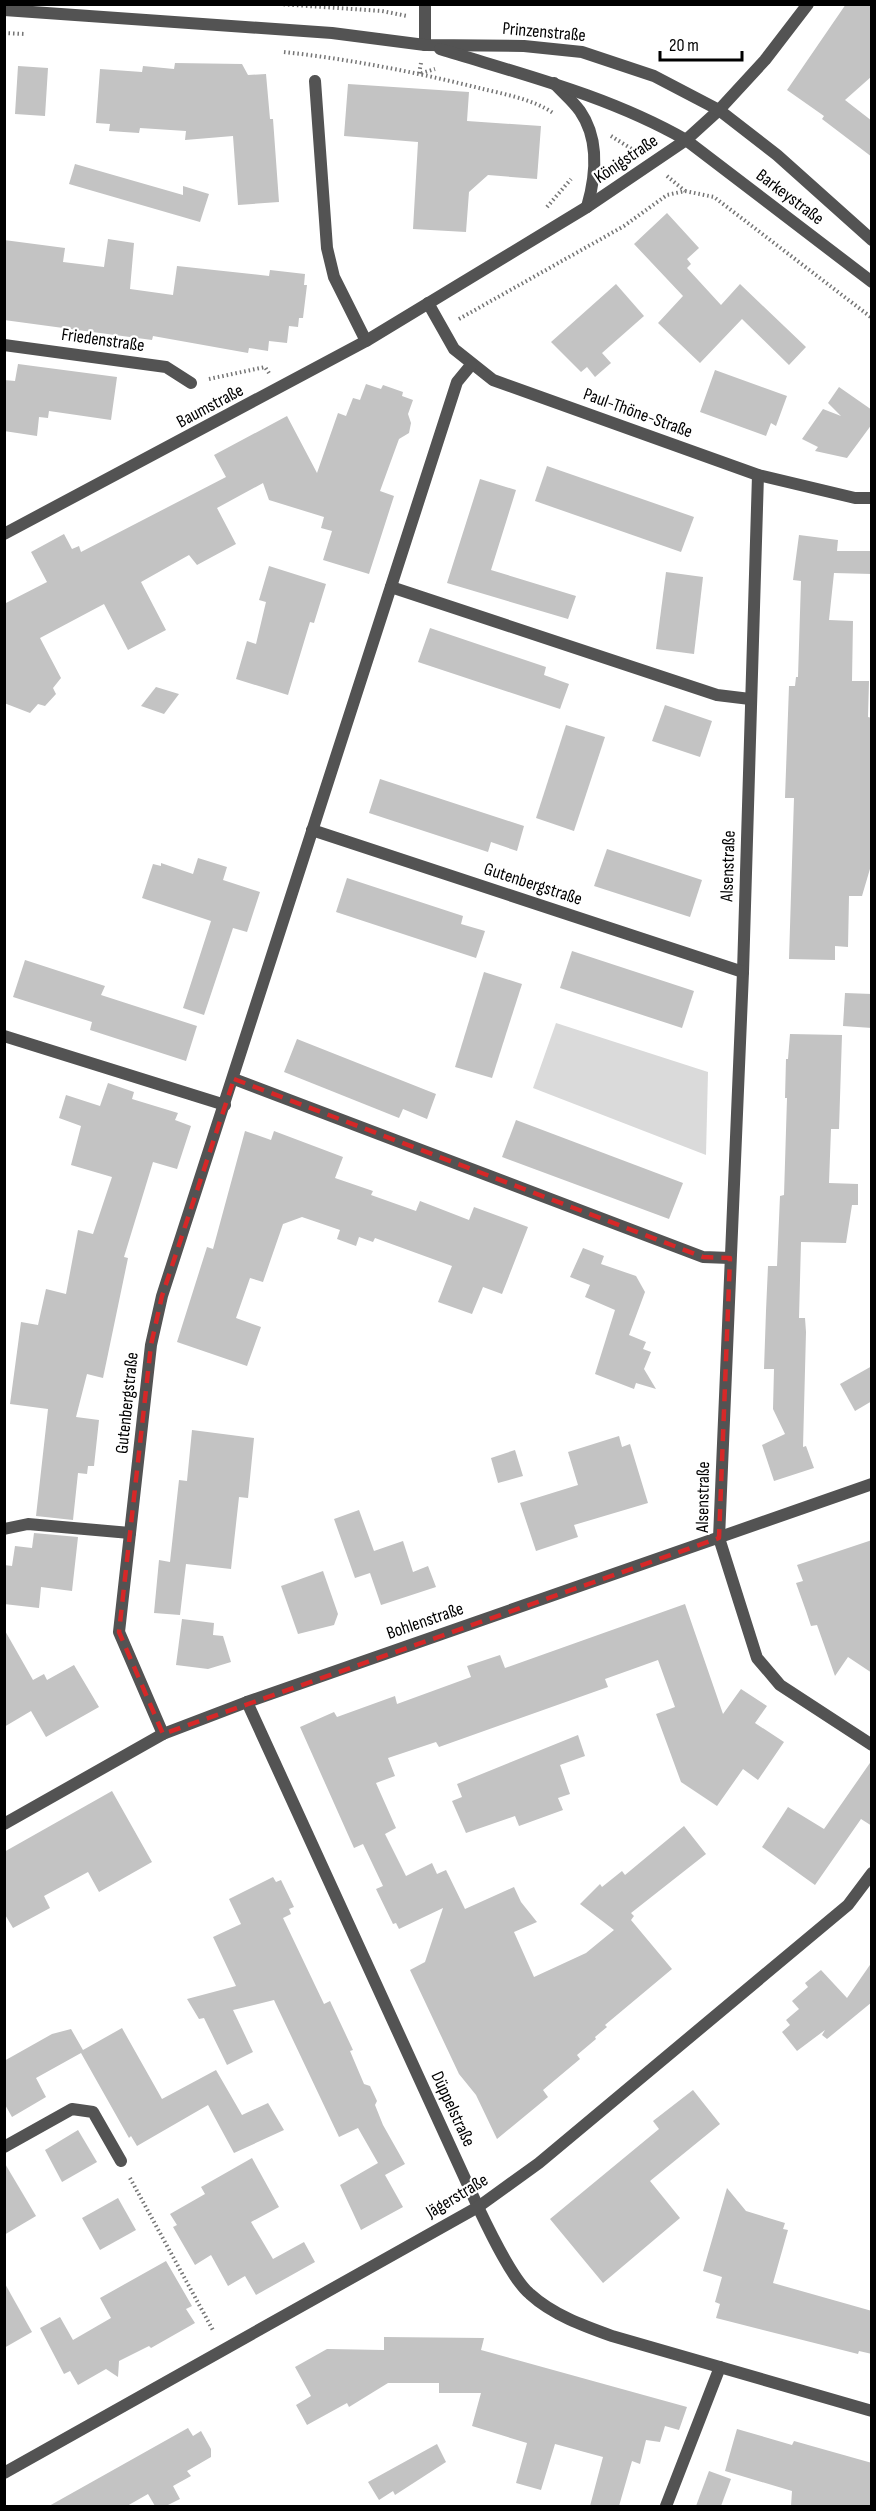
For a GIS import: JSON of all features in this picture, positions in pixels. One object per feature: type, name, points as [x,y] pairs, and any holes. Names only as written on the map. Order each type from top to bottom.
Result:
[{"type":"street","points":[[424,45],[425,4]]},
{"type":"street","name":"Königstraße","points":[[428,303],[587,207],[686,140],[720,110],[780,43],[808,4]]},
{"type":"street","name":"Prinzenstraße","points":[[4,10],[332,33],[424,45],[524,46],[582,52],[654,76],[720,110]]},
{"type":"street","name":"Prinzenstraße","points":[[424,45],[554,83],[630,111],[686,140]]},
{"type":"street","points":[[315,81],[327,248],[334,277],[366,342]]},
{"type":"street","points":[[554,83],[580,111],[592,142],[595,163],[594,182],[587,207]]},
{"type":"street","name":"Barkeystraße","points":[[720,110],[777,155],[872,240]]},
{"type":"street","name":"Barkeystraße","points":[[686,140],[872,282]]},
{"type":"street","name":"Baumstraße","points":[[4,534],[366,342],[428,303]]},
{"type":"street","name":"Paul-Thöne-Straße","points":[[428,303],[454,350],[471,366],[493,380],[758,475],[855,498],[872,498]]},
{"type":"street","name":"Friedenstraße","points":[[4,345],[166,367],[191,382]]},
{"type":"street","name":"Gutenbergstraße","points":[[163,1734],[119,1632],[153,1335],[162,1296],[234,1079],[457,382],[471,366]]},
{"type":"street","name":"Alsenstraße","points":[[758,475],[743,972],[719,1538],[757,1658],[780,1685],[872,1745]]},
{"type":"street","points":[[391,587],[717,695],[750,699]]},
{"type":"street","name":"Gutenbergstraße","points":[[312,830],[743,972]]},
{"type":"street","points":[[4,1036],[225,1105]]},
{"type":"street","points":[[234,1079],[498,1177],[703,1257],[730,1258]]},
{"type":"street","name":"Bohlenstraße","points":[[4,1824],[163,1734],[247,1702],[872,1484]]},
{"type":"street","points":[[4,1529],[28,1524],[130,1533]]},
{"type":"street","name":"Düppelstraße","points":[[247,1702],[478,2207],[500,2250],[529,2294],[575,2322],[872,2411]]},
{"type":"street","name":"Jägerstraße","points":[[4,2473],[478,2207],[539,2163],[848,1905],[872,1873]]},
{"type":"street","points":[[4,2147],[72,2109],[93,2112],[121,2161]]},
{"type":"street","points":[[666,2506],[720,2367]]},
{"type":"path","points":[[279,4],[382,11],[425,21]]},
{"type":"path","points":[[4,33],[27,34]]},
{"type":"path","points":[[274,51],[344,61],[460,83],[523,101],[556,116]]},
{"type":"path","points":[[606,133],[635,151]]},
{"type":"path","points":[[551,202],[565,189],[575,169]]},
{"type":"path","points":[[482,308],[624,226],[667,195],[685,191],[714,197],[872,318]]},
{"type":"path","points":[[191,382],[265,367],[269,374]]},
{"type":"path","points":[[121,2161],[223,2349]]},
{"type":"highlighted area","points":[[234,1079],[703,1257],[730,1258],[719,1538],[163,1734],[119,1632],[151,1345],[162,1296]]},
{"type":"shaded area","points":[[556,1023],[708,1072],[706,1155],[533,1088]]},
{"type":"building","points":[[846,4],[872,4],[872,76],[845,100],[872,121],[872,157],[822,119],[824,116],[787,90]]},
{"type":"building","points":[[175,63],[242,64],[248,75],[266,74],[270,119],[273,119],[279,202],[238,205],[233,136],[185,140],[186,131],[140,128],[139,133],[109,131],[110,124],[96,123],[100,69],[142,72],[143,66],[174,69]]},
{"type":"building","points":[[18,66],[48,68],[45,116],[15,114]]},
{"type":"building","points":[[348,84],[469,92],[467,121],[541,126],[537,179],[488,175],[469,192],[466,232],[413,229],[418,142],[344,136]]},
{"type":"building","points":[[75,164],[183,195],[183,186],[209,194],[200,222],[69,184]]},
{"type":"building","points":[[667,213],[699,248],[687,259],[691,264],[687,268],[721,305],[740,284],[806,347],[789,365],[742,319],[700,363],[658,323],[683,296],[634,244]]},
{"type":"building","points":[[108,239],[134,243],[130,289],[173,295],[177,266],[269,276],[270,270],[305,274],[304,285],[307,285],[303,318],[299,318],[298,327],[289,326],[287,343],[269,341],[268,351],[249,348],[248,353],[153,336],[152,340],[4,320],[4,240],[65,248],[63,262],[104,267]]},
{"type":"building","points":[[616,284],[644,316],[602,353],[611,363],[595,377],[587,367],[581,372],[551,342]]},
{"type":"building","points":[[18,364],[117,377],[111,420],[49,411],[48,418],[39,417],[37,436],[4,431],[4,380],[15,381]]},
{"type":"building","points":[[715,370],[787,396],[776,426],[771,423],[766,436],[700,412]]},
{"type":"building","points":[[366,384],[381,389],[383,385],[403,392],[402,396],[413,400],[408,414],[411,423],[409,433],[399,439],[380,491],[394,496],[369,574],[323,560],[332,531],[321,528],[324,517],[269,500],[263,483],[217,508],[236,544],[197,565],[189,555],[141,582],[166,630],[128,650],[104,604],[40,638],[61,678],[53,688],[56,694],[45,706],[38,704],[30,713],[4,703],[4,604],[47,582],[31,552],[64,534],[72,549],[79,546],[81,552],[226,477],[214,455],[287,416],[317,473],[338,413],[346,416],[353,398],[360,400]]},
{"type":"building","points":[[839,387],[872,410],[872,424],[847,458],[815,451],[818,447],[802,439],[823,409],[841,416],[828,403]]},
{"type":"building","points":[[547,466],[694,517],[681,552],[535,501]]},
{"type":"building","points":[[480,479],[516,490],[491,570],[576,596],[568,619],[447,583]]},
{"type":"building","points":[[799,535],[838,540],[837,551],[872,551],[872,574],[834,573],[829,620],[853,621],[852,681],[869,681],[868,717],[872,718],[872,862],[862,896],[849,896],[848,947],[835,946],[835,960],[789,959],[794,798],[785,798],[789,686],[795,686],[796,677],[798,677],[801,581],[793,580]]},
{"type":"building","points":[[269,566],[326,584],[314,623],[310,622],[288,695],[236,679],[247,641],[256,644],[266,602],[259,600]]},
{"type":"building","points":[[666,572],[703,577],[694,654],[656,649]]},
{"type":"building","points":[[430,628],[546,667],[544,675],[569,684],[560,709],[418,662]]},
{"type":"building","points":[[156,687],[179,694],[164,714],[141,706]]},
{"type":"building","points":[[665,705],[712,721],[700,757],[652,741]]},
{"type":"building","points":[[566,725],[605,737],[574,831],[536,818]]},
{"type":"building","points":[[380,779],[524,826],[517,851],[491,842],[488,852],[369,813]]},
{"type":"building","points":[[607,849],[702,880],[690,917],[594,886]]},
{"type":"building","points":[[198,858],[227,867],[223,880],[260,892],[247,932],[233,928],[204,1015],[183,1008],[211,921],[142,898],[153,864],[161,866],[161,863],[193,874]]},
{"type":"building","points":[[347,878],[463,916],[461,924],[485,931],[476,958],[336,912]]},
{"type":"building","points":[[572,951],[694,991],[682,1028],[560,988]]},
{"type":"building","points":[[25,960],[105,986],[101,995],[197,1026],[186,1061],[90,1030],[92,1022],[13,997]]},
{"type":"building","points":[[484,972],[522,984],[492,1078],[455,1067]]},
{"type":"building","points":[[845,993],[872,994],[872,1028],[843,1026]]},
{"type":"building","points":[[790,1034],[842,1035],[839,1129],[831,1129],[829,1183],[858,1184],[858,1205],[852,1205],[846,1243],[801,1242],[799,1318],[805,1318],[806,1332],[803,1447],[806,1446],[814,1468],[774,1481],[762,1445],[785,1434],[773,1409],[774,1369],[764,1369],[766,1311],[768,1266],[777,1266],[780,1196],[784,1195],[786,1059],[788,1059]]},
{"type":"building","points":[[297,1039],[436,1094],[427,1119],[403,1109],[399,1118],[284,1072]]},
{"type":"building","points":[[108,1083],[134,1092],[132,1099],[178,1113],[175,1120],[191,1126],[177,1169],[153,1162],[124,1257],[128,1258],[103,1378],[87,1374],[76,1417],[99,1420],[94,1466],[88,1466],[87,1474],[78,1473],[73,1520],[36,1516],[48,1409],[10,1404],[21,1322],[38,1325],[46,1289],[66,1294],[78,1230],[93,1234],[112,1177],[71,1165],[81,1126],[59,1118],[66,1095],[100,1106]]},
{"type":"building","points":[[516,1120],[683,1183],[669,1219],[502,1157]]},
{"type":"building","points":[[245,1131],[271,1140],[274,1131],[343,1157],[335,1178],[373,1191],[371,1195],[416,1211],[420,1201],[469,1220],[474,1207],[528,1227],[502,1294],[483,1287],[472,1314],[438,1302],[452,1266],[375,1238],[373,1242],[359,1237],[356,1246],[337,1239],[340,1230],[302,1217],[283,1224],[263,1282],[250,1278],[236,1318],[261,1327],[247,1366],[177,1342],[207,1247],[213,1249]]},
{"type":"building","points":[[583,1248],[604,1256],[601,1264],[636,1276],[645,1292],[629,1335],[646,1342],[643,1349],[651,1352],[644,1369],[656,1389],[636,1383],[634,1389],[595,1374],[615,1310],[585,1297],[590,1285],[570,1277]]},
{"type":"building","points":[[872,1366],[872,1401],[855,1411],[840,1384]]},
{"type":"building","points":[[192,1430],[254,1438],[248,1498],[239,1497],[231,1569],[186,1564],[180,1615],[154,1613],[159,1560],[170,1562],[179,1480],[187,1481]]},
{"type":"building","points":[[619,1436],[622,1447],[630,1444],[648,1503],[574,1525],[578,1537],[536,1551],[520,1503],[578,1485],[568,1452]]},
{"type":"building","points":[[515,1450],[523,1476],[498,1483],[491,1458]]},
{"type":"building","points":[[359,1510],[374,1551],[403,1541],[413,1572],[428,1566],[436,1587],[381,1605],[370,1573],[355,1578],[334,1519]]},
{"type":"building","points":[[34,1533],[78,1537],[72,1591],[41,1587],[39,1608],[4,1604],[4,1565],[12,1566],[15,1546],[32,1548]]},
{"type":"building","points":[[872,1540],[872,1673],[848,1657],[835,1676],[817,1625],[811,1626],[796,1583],[803,1581],[797,1565]]},
{"type":"building","points":[[323,1571],[338,1614],[334,1625],[298,1634],[281,1586]]},
{"type":"building","points":[[685,1604],[723,1714],[741,1689],[767,1706],[755,1723],[784,1742],[758,1780],[743,1769],[717,1806],[681,1782],[656,1714],[675,1707],[658,1660],[605,1679],[608,1687],[439,1747],[436,1742],[388,1758],[395,1776],[376,1783],[396,1828],[385,1834],[406,1876],[432,1863],[437,1874],[446,1870],[465,1909],[514,1887],[521,1902],[537,1922],[514,1932],[534,1977],[586,1953],[614,1930],[580,1904],[600,1884],[602,1887],[622,1871],[625,1875],[684,1826],[706,1854],[631,1913],[634,1916],[631,1920],[672,1969],[605,2025],[607,2027],[595,2037],[596,2039],[577,2055],[580,2059],[543,2090],[548,2097],[497,2139],[476,2095],[459,2074],[410,1970],[425,1962],[443,1908],[399,1929],[396,1923],[393,1924],[376,1889],[383,1886],[363,1844],[354,1848],[300,1727],[334,1712],[337,1717],[395,1696],[397,1704],[471,1677],[467,1666],[500,1655],[505,1668]]},
{"type":"building","points":[[182,1619],[214,1623],[213,1635],[223,1636],[231,1662],[208,1669],[176,1665]]},
{"type":"building","points":[[4,1629],[33,1680],[44,1674],[47,1680],[74,1665],[99,1707],[46,1737],[31,1711],[4,1727]]},
{"type":"building","points":[[578,1735],[585,1756],[560,1765],[570,1794],[558,1798],[563,1810],[519,1826],[515,1816],[466,1833],[452,1801],[462,1797],[457,1784]]},
{"type":"building","points":[[872,1760],[872,1826],[861,1819],[815,1885],[762,1847],[788,1807],[824,1829]]},
{"type":"building","points":[[112,1791],[152,1862],[99,1892],[88,1872],[44,1896],[50,1908],[13,1928],[4,1913],[4,1852]]},
{"type":"building","points":[[273,1877],[276,1882],[281,1880],[294,1907],[289,1909],[291,1914],[283,1918],[324,2004],[330,2001],[353,2050],[350,2051],[364,2084],[370,2086],[377,2101],[375,2105],[383,2125],[405,2164],[385,2175],[403,2207],[361,2230],[340,2185],[378,2163],[358,2128],[339,2137],[274,2000],[233,2010],[253,2052],[227,2065],[204,2018],[199,2019],[187,1999],[236,1986],[213,1937],[241,1924],[229,1899]]},
{"type":"building","points":[[872,1962],[872,2002],[827,2039],[822,2035],[825,2030],[797,2051],[782,2032],[790,2025],[786,2020],[799,2009],[792,2001],[808,1987],[805,1983],[821,1970],[847,1998]]},
{"type":"building","points":[[122,2028],[162,2099],[216,2070],[242,2115],[268,2103],[284,2130],[234,2153],[208,2105],[137,2146],[131,2136],[129,2138],[81,2053],[36,2078],[46,2097],[12,2117],[4,2103],[4,2061],[52,2034],[71,2029],[83,2050]]},
{"type":"building","points":[[693,2090],[720,2124],[650,2181],[680,2218],[603,2283],[550,2219],[659,2129],[653,2121]]},
{"type":"building","points":[[78,2130],[97,2162],[62,2182],[45,2150]]},
{"type":"building","points":[[252,2158],[279,2207],[251,2222],[273,2259],[304,2242],[315,2262],[256,2295],[245,2276],[228,2286],[211,2255],[195,2265],[173,2227],[177,2225],[170,2214],[205,2194],[201,2187]]},
{"type":"building","points":[[4,2162],[36,2216],[4,2235]]},
{"type":"building","points":[[727,2188],[746,2211],[785,2223],[783,2229],[788,2230],[773,2283],[872,2311],[872,2354],[859,2351],[858,2354],[716,2318],[720,2304],[715,2302],[722,2277],[703,2271]]},
{"type":"building","points":[[118,2198],[136,2230],[100,2250],[82,2218]]},
{"type":"building","points":[[166,2261],[192,2306],[186,2309],[195,2323],[151,2348],[149,2346],[119,2361],[118,2377],[106,2369],[78,2385],[70,2371],[64,2374],[40,2328],[60,2317],[73,2340],[111,2318],[100,2298]]},
{"type":"building","points":[[4,2282],[32,2332],[4,2348]]},
{"type":"building","points":[[384,2337],[484,2338],[481,2350],[687,2407],[679,2430],[665,2426],[660,2442],[646,2440],[640,2464],[632,2461],[619,2506],[590,2506],[603,2457],[555,2444],[541,2490],[516,2483],[527,2443],[472,2426],[481,2393],[439,2393],[439,2383],[388,2383],[349,2407],[347,2403],[307,2425],[296,2405],[311,2396],[295,2367],[327,2349],[384,2350]]},
{"type":"building","points":[[188,2428],[193,2436],[201,2431],[211,2449],[211,2457],[187,2471],[191,2476],[173,2486],[180,2499],[166,2506],[155,2506],[148,2494],[127,2506],[49,2506]]},
{"type":"building","points":[[737,2429],[792,2445],[794,2441],[872,2463],[872,2506],[791,2506],[792,2491],[725,2471]]},
{"type":"building","points":[[437,2444],[446,2462],[395,2495],[393,2491],[379,2500],[368,2482]]},
{"type":"building","points":[[709,2471],[731,2479],[721,2506],[696,2506]]}]
